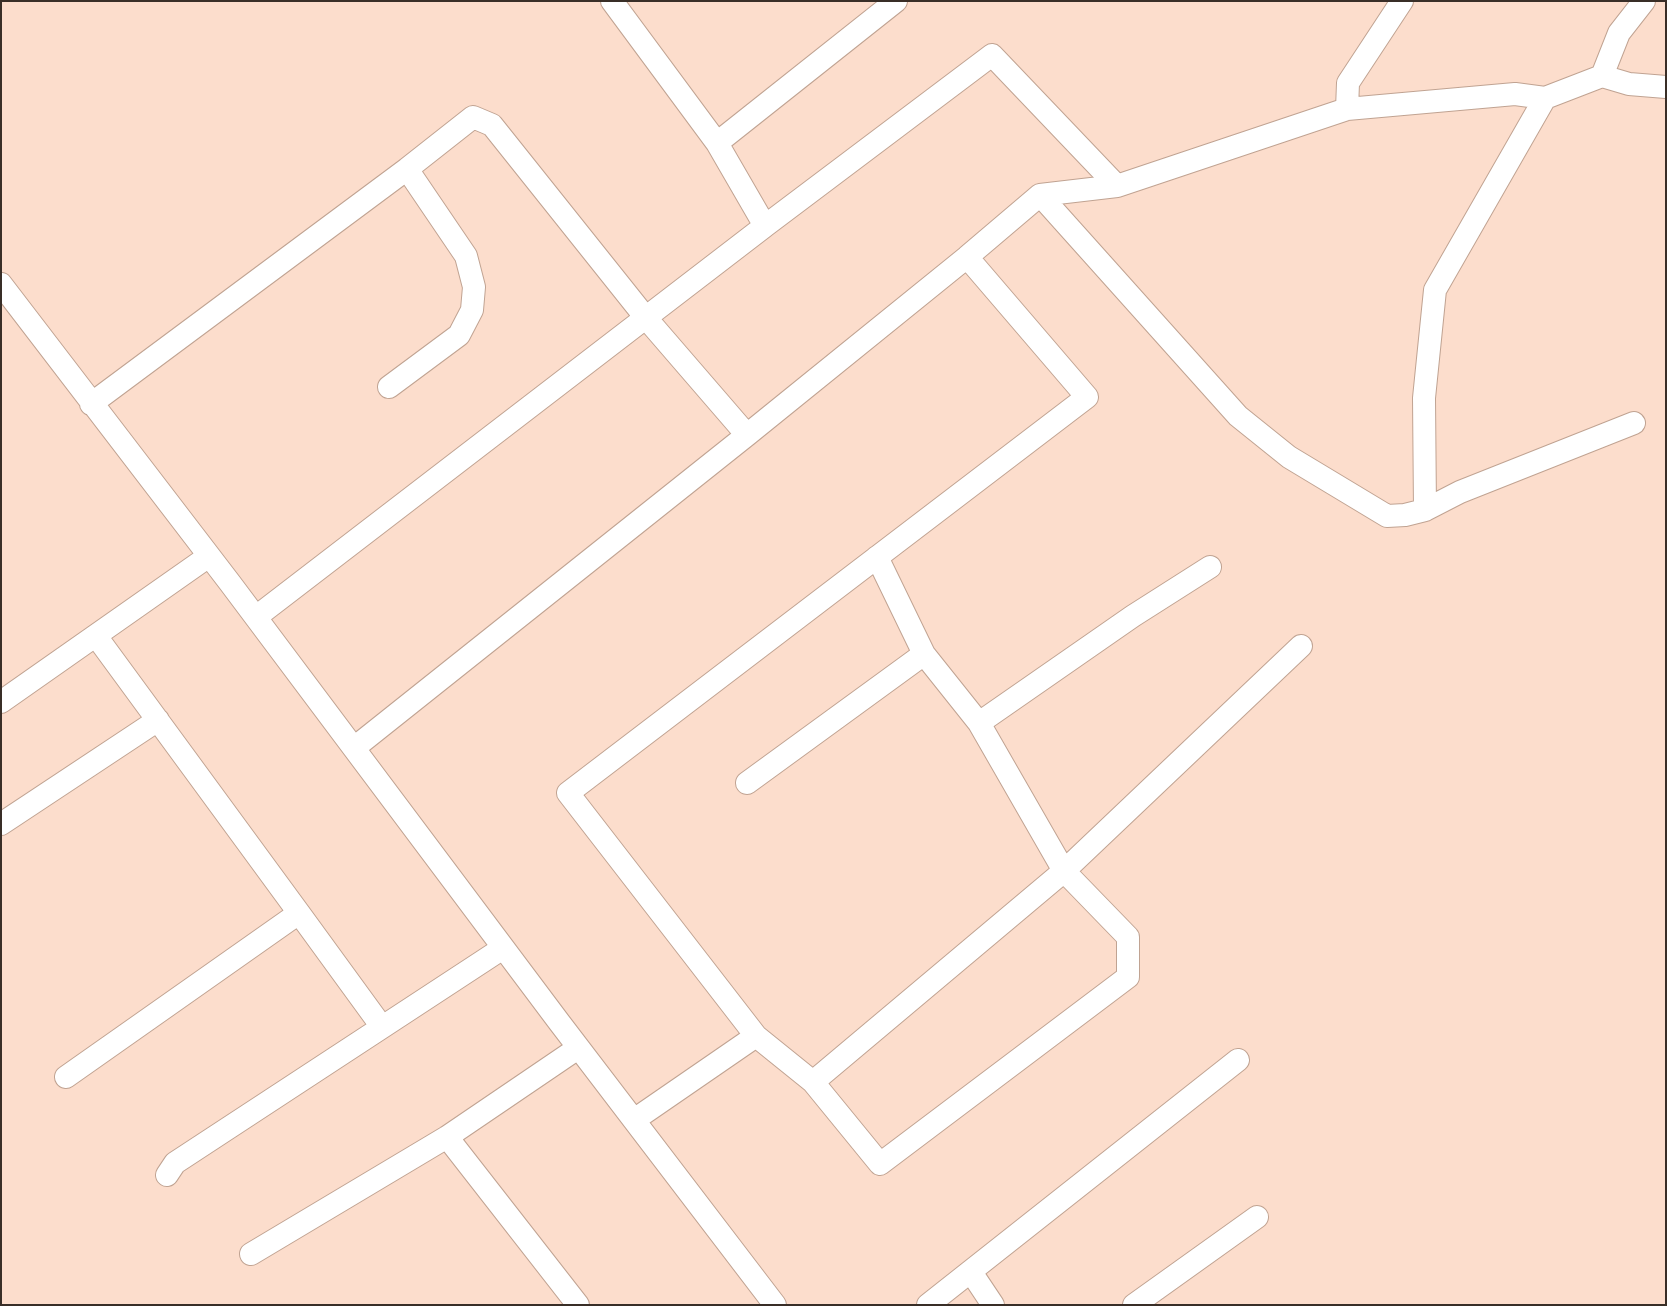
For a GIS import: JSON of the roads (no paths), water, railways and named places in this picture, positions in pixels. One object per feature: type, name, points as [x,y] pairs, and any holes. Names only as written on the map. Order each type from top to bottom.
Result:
[{"type":"street","points":[[612,1],[717,143],[765,226]]},
{"type":"street","points":[[717,143],[896,1]]},
{"type":"street","points":[[1347,109],[1348,83],[1402,1]]},
{"type":"street","points":[[1602,76],[1619,33],[1644,1]]},
{"type":"street","points":[[256,617],[765,226],[992,54],[1117,186]]},
{"type":"street","points":[[354,748],[747,435],[967,257],[1040,195],[1117,186],[1347,109],[1515,94],[1545,98],[1602,76],[1629,84],[1666,87]]},
{"type":"street","points":[[1425,510],[1424,398],[1435,290],[1545,98]]},
{"type":"street","points":[[92,404],[473,117],[492,125],[646,318],[747,435]]},
{"type":"street","points":[[389,387],[459,335],[472,310],[474,287],[466,256],[407,168]]},
{"type":"street","points":[[1040,195],[1244,420],[1289,457],[1387,516],[1405,515],[1425,510],[1460,492],[1634,423]]},
{"type":"street","points":[[877,557],[924,654],[979,723],[1064,871],[1128,937],[1128,977],[880,1164],[813,1082],[756,1036],[568,793],[877,557],[1087,397],[967,257]]},
{"type":"street","points":[[4,293],[92,404],[256,617],[578,1048],[775,1305]]},
{"type":"street","points":[[1,702],[209,556]]},
{"type":"street","points":[[979,723],[1133,616],[1210,567]]},
{"type":"street","points":[[96,636],[382,1027]]},
{"type":"street","points":[[813,1082],[1064,871],[1301,646]]},
{"type":"street","points":[[747,783],[924,654]]},
{"type":"street","points":[[1,824],[158,720]]},
{"type":"street","points":[[66,1077],[299,912]]},
{"type":"street","points":[[167,1175],[175,1163],[503,948]]},
{"type":"street","points":[[634,1120],[756,1036]]},
{"type":"street","points":[[251,1254],[447,1137],[578,1048]]},
{"type":"street","points":[[928,1305],[1238,1060]]},
{"type":"street","points":[[447,1137],[578,1305]]},
{"type":"street","points":[[1134,1305],[1257,1217]]},
{"type":"street","points":[[970,1272],[993,1305]]}]
